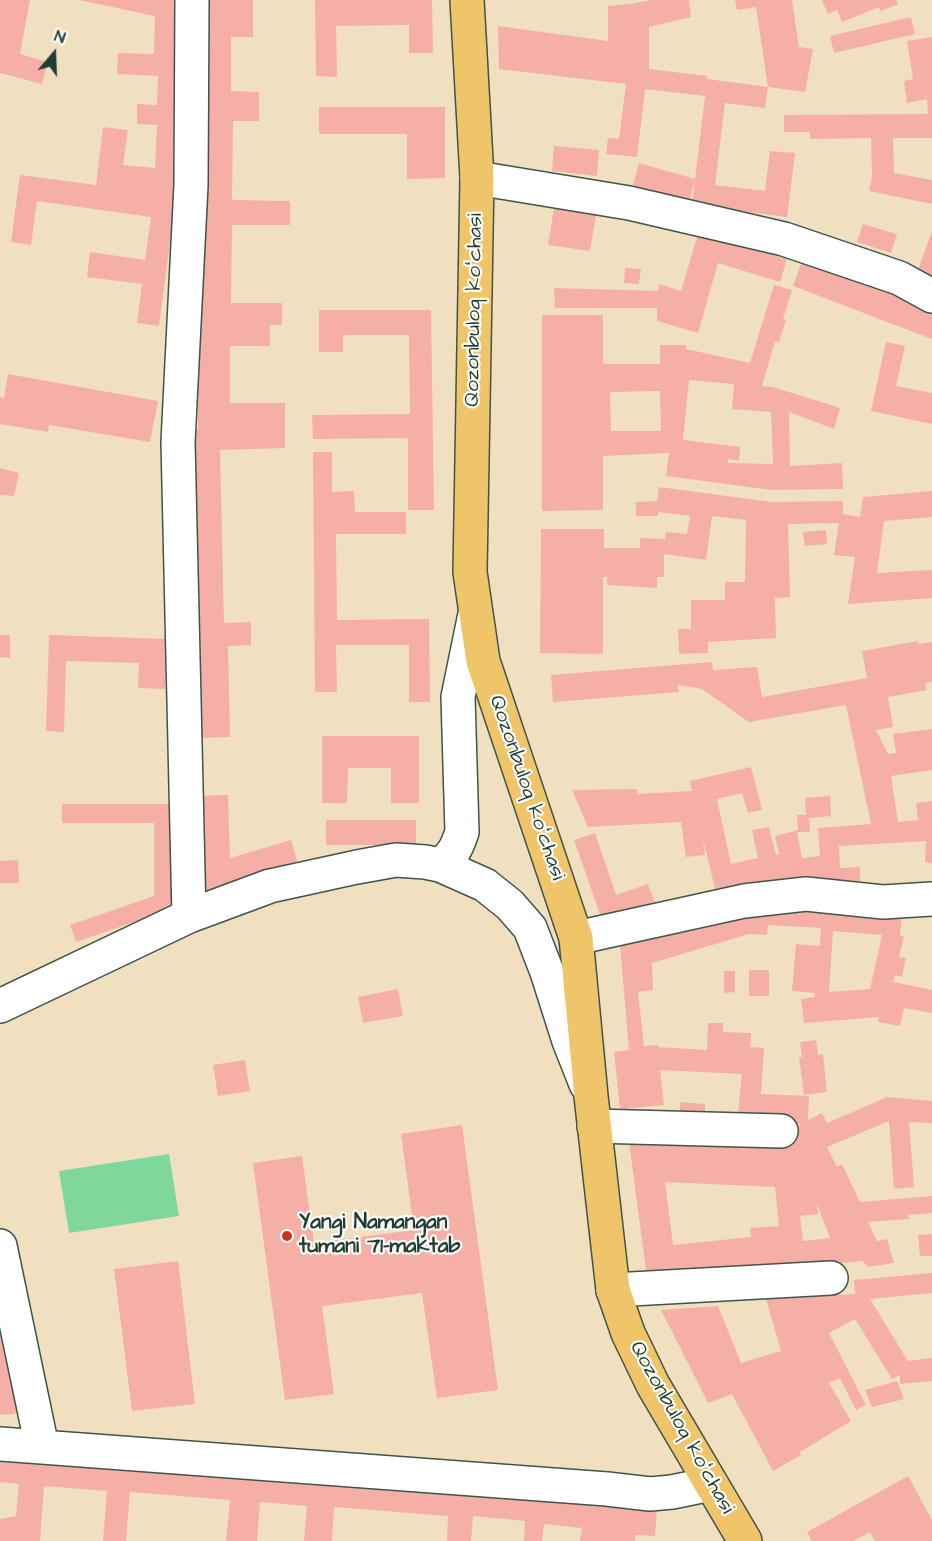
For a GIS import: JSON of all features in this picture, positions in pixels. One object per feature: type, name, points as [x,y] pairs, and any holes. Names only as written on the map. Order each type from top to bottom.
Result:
[{"type":"main road","name":"Qozonbuloq koʻchasi","points":[[467,0],[477,178],[470,572],[483,661],[576,938],[592,1111],[613,1290],[628,1333],[653,1385],[746,1541]]},
{"type":"street","points":[[189,916],[178,442],[191,185],[192,0]]},
{"type":"street","points":[[477,178],[628,203],[784,239],[899,278],[932,296]]},
{"type":"street","points":[[440,865],[451,857],[462,832],[458,697],[475,614]]},
{"type":"street","points":[[0,1006],[189,916],[270,886],[396,860],[425,862],[440,865],[485,885],[510,905],[530,928],[548,972],[592,1111],[781,1131]]},
{"type":"street","points":[[576,938],[754,899],[806,894],[883,902],[932,899]]},
{"type":"street","points":[[0,1246],[42,1447]]},
{"type":"street","points":[[613,1290],[831,1278]]},
{"type":"street","points":[[0,1444],[651,1494],[711,1484]]},
{"type":"green space","points":[[169,1154],[179,1216],[69,1233],[59,1171]]},
{"type":"building","points":[[0,0],[30,0],[20,54],[48,62],[42,84],[0,73]]},
{"type":"building","points":[[79,0],[182,0],[176,196],[159,326],[137,323],[142,284],[87,277],[90,252],[145,260],[151,217],[37,201],[31,245],[11,242],[20,175],[96,185],[103,127],[128,130],[123,165],[155,168],[157,125],[137,124],[137,104],[157,105],[158,76],[117,74],[118,53],[154,54],[155,16]]},
{"type":"building","points":[[200,0],[253,0],[253,37],[231,37],[231,91],[259,92],[259,121],[233,121],[232,200],[290,201],[290,225],[232,225],[231,303],[282,303],[282,325],[270,325],[270,346],[230,346],[230,403],[285,403],[285,448],[220,450],[224,623],[251,622],[251,645],[228,646],[230,737],[196,738],[188,429],[198,429]]},
{"type":"building","points":[[315,0],[432,0],[433,53],[409,53],[409,25],[336,26],[337,77],[316,76]]},
{"type":"building","points":[[651,0],[689,0],[691,17],[649,27],[649,69],[768,87],[765,108],[725,103],[715,185],[765,191],[770,151],[795,153],[787,217],[692,205],[705,96],[645,89],[637,157],[606,154],[608,138],[619,139],[626,84],[499,69],[498,26],[608,41],[608,6]]},
{"type":"building","points":[[735,0],[792,0],[799,47],[813,49],[805,92],[768,87],[756,7],[737,10]]},
{"type":"building","points":[[822,0],[896,0],[898,4],[881,11],[879,7],[842,22],[837,10],[828,14]]},
{"type":"building","points":[[911,17],[915,34],[834,53],[830,36]]},
{"type":"building","points":[[932,37],[932,138],[893,138],[894,173],[932,180],[932,204],[869,191],[872,176],[871,138],[810,139],[810,132],[784,132],[784,115],[928,114],[927,99],[907,103],[904,81],[913,79],[907,41]]},
{"type":"building","points":[[319,107],[445,107],[445,178],[407,179],[407,134],[319,134]]},
{"type":"building","points":[[554,146],[599,150],[597,176],[552,171]]},
{"type":"building","points":[[639,163],[695,179],[689,202],[633,185]]},
{"type":"building","points":[[554,208],[596,214],[590,251],[548,245]]},
{"type":"building","points":[[863,224],[897,234],[891,253],[857,242]]},
{"type":"building","points":[[700,227],[725,240],[787,259],[780,282],[718,263],[698,333],[657,321],[657,308],[555,308],[554,288],[658,291],[659,284],[681,291]]},
{"type":"building","points":[[932,231],[932,278],[917,273]]},
{"type":"building","points":[[805,253],[932,308],[932,339],[793,286]]},
{"type":"building","points":[[625,268],[641,269],[639,284],[624,283]]},
{"type":"building","points":[[774,285],[792,290],[783,319],[786,320],[779,342],[775,341],[762,386],[773,387],[840,408],[834,429],[789,412],[790,466],[842,463],[843,489],[772,490],[666,476],[669,453],[603,456],[603,510],[542,511],[542,315],[603,315],[603,364],[660,364],[660,345],[686,345],[686,349],[750,363]],"holes":[[[689,380],[734,384],[732,409],[771,412],[773,464],[728,463],[728,459],[739,461],[740,447],[683,440]],[[660,391],[661,431],[611,431],[610,392]]]},
{"type":"building","points":[[319,310],[431,310],[434,510],[408,510],[408,438],[313,439],[312,415],[410,414],[409,335],[343,335],[343,352],[319,352]]},
{"type":"building","points":[[886,342],[905,346],[896,386],[932,393],[932,424],[871,411]]},
{"type":"building","points":[[8,374],[158,401],[150,442],[49,425],[48,432],[0,424],[0,397],[4,398]]},
{"type":"building","points":[[313,452],[332,452],[332,492],[354,491],[355,512],[406,512],[406,534],[336,534],[337,620],[429,619],[430,702],[409,702],[409,645],[336,645],[337,692],[315,692]]},
{"type":"building","points":[[0,468],[19,473],[14,496],[0,495]]},
{"type":"building","points":[[659,487],[772,502],[843,501],[843,514],[860,517],[863,497],[932,491],[932,517],[884,521],[877,573],[932,570],[932,598],[848,604],[855,557],[834,555],[839,523],[788,524],[790,597],[775,598],[776,638],[708,642],[708,653],[679,654],[678,629],[691,629],[691,600],[725,600],[725,582],[745,582],[746,520],[712,516],[706,560],[664,554],[664,577],[657,577],[657,588],[607,585],[607,577],[603,577],[603,654],[540,653],[541,529],[604,529],[604,548],[640,548],[640,538],[665,539],[666,532],[687,534],[690,516],[658,512],[658,516],[636,516],[636,502],[657,501]]},
{"type":"building","points":[[826,530],[827,544],[805,546],[803,532]]},
{"type":"building","points":[[0,635],[10,635],[10,658],[0,657]]},
{"type":"building","points":[[49,635],[167,639],[165,689],[138,688],[139,663],[66,661],[64,732],[46,731]]},
{"type":"building","points":[[918,641],[919,644],[932,642],[932,682],[925,683],[927,690],[888,697],[893,727],[876,730],[888,754],[896,753],[893,734],[932,729],[932,770],[891,776],[898,822],[918,820],[916,803],[932,801],[932,863],[925,862],[926,841],[839,846],[840,868],[860,867],[860,881],[822,883],[718,901],[703,839],[705,855],[686,857],[681,822],[588,827],[572,790],[637,789],[637,794],[692,791],[690,781],[751,767],[762,810],[748,813],[742,793],[717,799],[731,864],[758,858],[752,830],[769,827],[776,855],[779,854],[775,836],[798,830],[797,815],[806,815],[805,798],[830,796],[831,816],[809,818],[810,832],[797,832],[802,858],[820,856],[818,828],[871,824],[846,705],[749,722],[702,689],[678,685],[679,692],[553,702],[551,675],[712,662],[713,670],[757,667],[762,697],[867,678],[862,651]]},
{"type":"building","points":[[322,736],[419,736],[419,803],[391,803],[391,768],[348,768],[347,803],[322,803]]},
{"type":"building","points":[[228,795],[230,858],[291,840],[298,865],[200,893],[197,796]]},
{"type":"building","points":[[62,804],[172,804],[172,909],[76,942],[70,925],[154,896],[154,823],[62,823]]},
{"type":"building","points":[[326,820],[416,820],[416,845],[326,845]]},
{"type":"building","points":[[595,833],[616,895],[648,884],[656,906],[603,923],[574,840]]},
{"type":"building","points":[[18,860],[19,883],[0,883],[0,861]]},
{"type":"building","points":[[756,902],[902,913],[900,936],[904,936],[899,957],[906,958],[902,977],[895,975],[893,982],[932,990],[932,1013],[904,1008],[900,1026],[878,1022],[879,1017],[804,1023],[801,999],[815,997],[815,993],[792,991],[796,944],[820,946],[821,928],[768,925],[767,935],[749,934],[652,963],[653,990],[638,992],[644,1046],[658,1045],[658,1047],[707,1050],[708,1023],[723,1023],[723,1032],[751,1033],[750,1047],[764,1048],[761,1094],[809,1096],[808,1120],[822,1113],[827,1123],[887,1097],[932,1101],[932,1123],[909,1122],[914,1187],[894,1189],[889,1121],[827,1147],[837,1167],[842,1164],[860,1202],[932,1196],[932,1213],[908,1215],[909,1219],[868,1222],[877,1241],[887,1239],[894,1263],[868,1267],[862,1261],[647,1278],[628,1134],[796,1141],[790,1130],[801,1124],[737,1122],[742,1074],[660,1070],[664,1105],[620,1109],[614,1052],[629,1050],[620,945]],"holes":[[[833,931],[882,935],[870,989],[829,992]],[[665,1182],[775,1187],[779,1226],[750,1228],[751,1237],[673,1245]],[[817,1204],[830,1238],[803,1241],[800,1216],[818,1214]]]},
{"type":"building","points":[[749,970],[769,970],[769,996],[749,996]]},
{"type":"building","points":[[724,971],[735,971],[735,992],[724,993]]},
{"type":"building","points":[[398,989],[403,1016],[363,1023],[358,997]]},
{"type":"building","points":[[816,1040],[818,1055],[823,1054],[827,1092],[804,1095],[799,1057],[802,1057],[800,1042]]},
{"type":"building","points":[[245,1060],[250,1091],[218,1096],[213,1065]]},
{"type":"building","points":[[680,1102],[705,1104],[705,1118],[680,1118]]},
{"type":"building","points":[[462,1125],[498,1390],[437,1398],[422,1293],[322,1306],[334,1394],[285,1400],[253,1163],[302,1156],[314,1243],[414,1230],[401,1134]]},
{"type":"building","points":[[932,1234],[932,1256],[920,1256],[918,1235]]},
{"type":"building","points":[[178,1261],[195,1404],[132,1411],[114,1269]]},
{"type":"building","points":[[932,1273],[932,1293],[870,1299],[908,1361],[932,1358],[932,1381],[900,1384],[900,1375],[892,1379],[855,1319],[829,1333],[866,1405],[856,1410],[840,1378],[829,1383],[851,1421],[773,1471],[732,1394],[708,1403],[661,1310],[718,1306],[741,1363],[781,1351],[766,1299],[855,1294],[854,1280]]},
{"type":"building","points":[[0,1321],[21,1413],[0,1415]]},
{"type":"building","points":[[897,1381],[904,1399],[872,1407],[865,1390]]},
{"type":"building","points":[[0,1457],[657,1508],[655,1536],[636,1535],[635,1541],[580,1541],[582,1528],[544,1524],[542,1541],[524,1541],[525,1521],[473,1516],[471,1541],[447,1541],[448,1516],[334,1507],[332,1541],[304,1541],[307,1506],[260,1502],[257,1541],[226,1541],[230,1500],[130,1492],[126,1541],[103,1541],[107,1491],[44,1486],[40,1541],[0,1541],[0,1519],[16,1516],[19,1484],[0,1482]]},
{"type":"building","points":[[908,1476],[932,1520],[932,1541],[875,1541],[870,1532],[853,1541],[812,1541],[807,1532]]},
{"type":"place","name":"Yangi Namangan tumani 71-maktab","points":[[287,1236]]}]
